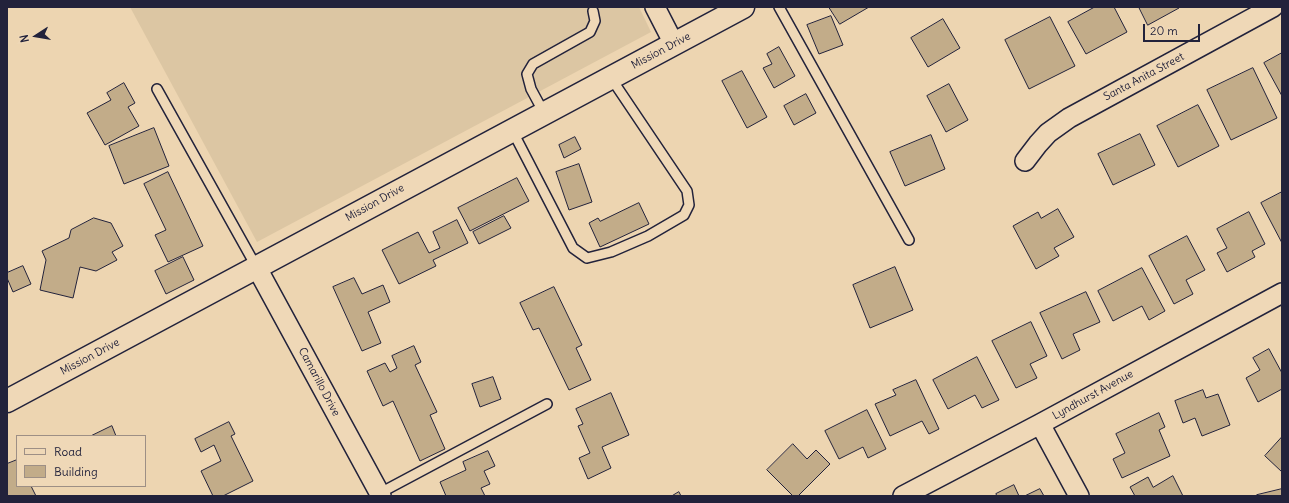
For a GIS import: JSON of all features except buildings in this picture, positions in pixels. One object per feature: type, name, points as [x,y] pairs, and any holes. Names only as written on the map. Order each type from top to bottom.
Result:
[{"type":"street","points":[[655,7],[674,44]]},
{"type":"street","name":"Mission Drive","points":[[7,401],[743,7]]},
{"type":"street","name":"Santa Anita Street","points":[[1025,161],[1048,132],[1069,118],[1273,7]]},
{"type":"street","name":"Camarillo Drive","points":[[257,268],[380,494]]},
{"type":"street","name":"Lyndhurst Avenue","points":[[903,496],[1040,424],[1282,293]]},
{"type":"street","points":[[1040,424],[1079,496]]},
{"type":"lane","points":[[779,7],[909,240]]},
{"type":"lane","points":[[544,113],[531,89],[527,74],[533,64],[590,32],[595,21],[592,10]]},
{"type":"lane","points":[[512,130],[573,248],[587,258],[611,252],[648,236],[684,215],[689,205],[687,191],[611,78]]},
{"type":"lane","points":[[157,89],[257,268]]},
{"type":"lane","points":[[380,494],[547,404]]},
{"type":"shaded area","points":[[130,7],[639,7],[651,32],[257,242]]}]
